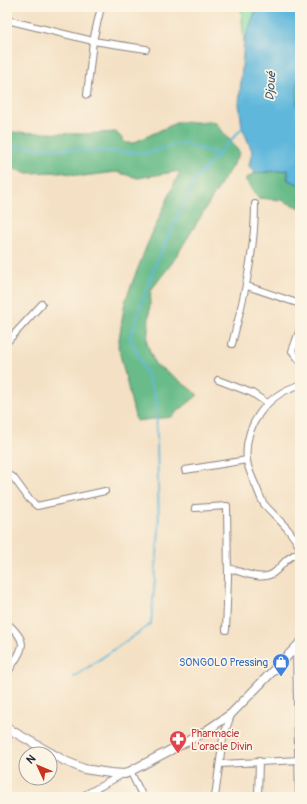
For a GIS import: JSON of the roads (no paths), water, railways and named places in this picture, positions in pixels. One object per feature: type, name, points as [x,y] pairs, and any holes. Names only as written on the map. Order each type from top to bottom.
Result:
[{"type":"street","points":[[87,95],[93,41],[101,7]]},
{"type":"street","points":[[7,20],[93,41],[146,49]]},
{"type":"street","points":[[232,344],[246,286],[255,226],[255,204]]},
{"type":"street","points":[[246,286],[300,304]]},
{"type":"street","points":[[7,342],[42,304]]},
{"type":"street","points":[[300,329],[292,351],[300,361]]},
{"type":"street","points":[[218,380],[252,393],[267,403]]},
{"type":"street","points":[[300,385],[280,392],[267,403],[257,417],[248,442],[247,460],[263,503],[288,528],[300,548]]},
{"type":"street","points":[[185,470],[247,460]]},
{"type":"street","points":[[7,475],[13,476],[28,499],[37,506],[104,491]]},
{"type":"street","points":[[195,508],[227,506],[228,568],[226,630]]},
{"type":"street","points":[[228,568],[264,577],[270,575],[283,562],[300,552]]},
{"type":"street","points":[[7,623],[22,639],[23,645],[7,674]]},
{"type":"street","points":[[81,797],[202,733],[231,714],[298,645]]},
{"type":"street","points":[[298,645],[299,797]]},
{"type":"street","points":[[215,797],[223,738],[231,714]]},
{"type":"street","points":[[7,728],[65,761],[84,769],[110,774],[128,772]]},
{"type":"street","points":[[220,764],[299,760]]},
{"type":"street","points":[[258,797],[260,761]]},
{"type":"street","points":[[128,772],[143,797]]},
{"type":"water","name":"Djoué","points":[[257,7],[300,7],[300,62],[298,69],[297,102],[300,118],[300,185],[288,180],[288,170],[255,173],[249,166],[252,151],[242,127],[239,104],[244,42]]},
{"type":"waterway","points":[[74,677],[151,624],[159,531],[156,397],[130,337],[156,263],[194,181],[243,127]]},
{"type":"waterway","points":[[7,146],[146,153],[182,143],[219,154]]},
{"type":"place","name":"SONGOLO Pressing","points":[[281,677]]},
{"type":"place","name":"Pharmacie L'oracle Divin","points":[[178,754]]}]
